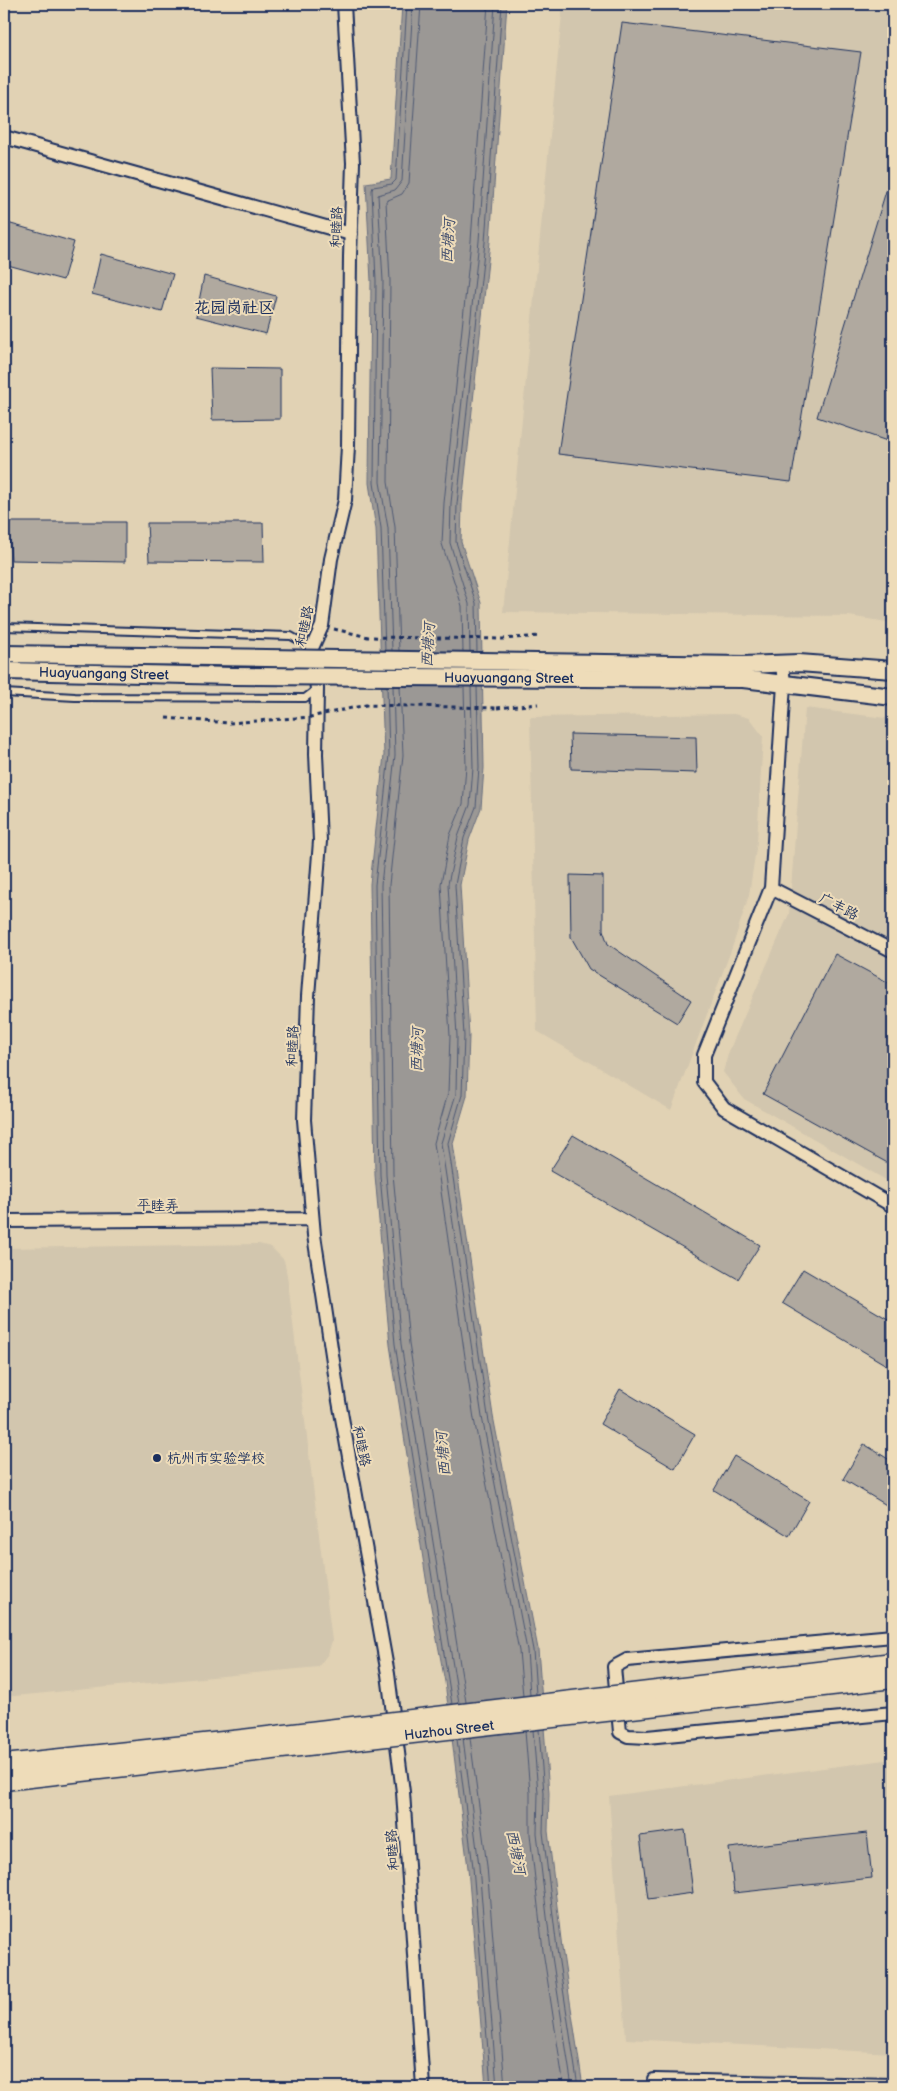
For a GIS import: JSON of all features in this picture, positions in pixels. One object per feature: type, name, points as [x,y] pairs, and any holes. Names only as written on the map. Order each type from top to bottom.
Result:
[{"type":"main road","name":"Huzhou Street","points":[[4,1764],[252,1738],[893,1662]]},
{"type":"main road","name":"Huzhou Street","points":[[4,1781],[893,1679]]},
{"type":"street","name":"和睦路","points":[[344,4],[353,163],[345,500],[331,559],[322,626],[312,648],[317,689],[316,754],[320,841],[308,996],[304,1120],[312,1219],[339,1401],[386,1665],[402,1782],[423,2087]]},
{"type":"street","points":[[4,137],[351,234]]},
{"type":"street","name":"Huayuangang Street","points":[[4,654],[743,672],[784,684],[893,697]]},
{"type":"street","points":[[782,663],[784,684],[771,888],[704,1055],[704,1082],[724,1108],[893,1206]]},
{"type":"street","name":"Huayuangang Street","points":[[4,671],[234,676],[743,672],[782,663],[863,666],[893,670]]},
{"type":"street","name":"广丰路","points":[[771,888],[893,951]]},
{"type":"street","name":"平睦弄","points":[[4,1221],[312,1219]]},
{"type":"street","points":[[893,1636],[627,1660],[614,1667],[620,1732],[628,1736],[647,1737],[893,1713]]},
{"type":"street","points":[[654,2080],[893,2085]]},
{"type":"lane","points":[[4,626],[291,636],[312,648]]},
{"type":"lane","points":[[4,693],[75,697],[305,698],[317,689]]},
{"type":"path","points":[[322,626],[368,636],[503,639],[540,636]]},
{"type":"path","points":[[166,718],[229,723],[310,717],[366,705],[497,708],[538,704]]},
{"type":"shaded area","points":[[563,4],[893,4],[893,623],[849,616],[503,612]]},
{"type":"shaded area","points":[[805,708],[893,719],[893,1184],[744,1099],[723,1072],[729,1051],[789,914]]},
{"type":"shaded area","points":[[734,714],[749,718],[763,736],[757,842],[749,895],[733,945],[671,1110],[537,1031],[530,717]]},
{"type":"shaded area","name":"杭州市实验学校","points":[[259,1244],[271,1247],[284,1260],[287,1275],[332,1641],[328,1654],[318,1667],[4,1697],[4,1248]]},
{"type":"shaded area","points":[[893,1759],[893,2053],[626,2039],[609,1796]]},
{"type":"water","name":"西塘河","points":[[402,4],[507,4],[490,242],[462,504],[461,542],[481,603],[484,768],[481,808],[469,840],[460,885],[469,1036],[467,1096],[453,1143],[493,1416],[538,1649],[549,1793],[548,1831],[562,1948],[583,2087],[486,2087],[468,1868],[445,1682],[428,1591],[390,1345],[375,1175],[370,884],[384,755],[376,529],[369,483],[371,281],[366,183],[391,179]]},
{"type":"building","points":[[622,23],[861,52],[791,482],[558,454]]},
{"type":"building","points":[[890,178],[893,178],[893,443],[817,417]]},
{"type":"building","points":[[4,222],[74,242],[63,280],[4,264]]},
{"type":"building","points":[[101,254],[173,274],[162,312],[92,294]]},
{"type":"building","points":[[204,276],[276,296],[266,334],[196,316]]},
{"type":"building","points":[[210,368],[280,369],[280,419],[212,420]]},
{"type":"building","points":[[8,522],[125,522],[125,562],[11,560]]},
{"type":"building","points":[[147,523],[263,523],[264,562],[149,561]]},
{"type":"building","points":[[570,734],[696,737],[697,773],[571,769]]},
{"type":"building","points":[[570,875],[603,876],[603,930],[608,944],[691,1000],[677,1023],[589,969],[571,937]]},
{"type":"building","points":[[835,954],[893,985],[893,1166],[763,1094]]},
{"type":"building","points":[[573,1135],[760,1245],[738,1279],[550,1171]]},
{"type":"building","points":[[803,1269],[893,1322],[893,1369],[782,1303]]},
{"type":"building","points":[[620,1389],[695,1434],[675,1469],[600,1424]]},
{"type":"building","points":[[864,1444],[893,1462],[893,1509],[843,1479]]},
{"type":"building","points":[[734,1456],[809,1501],[789,1536],[714,1490]]},
{"type":"building","points":[[685,1830],[693,1893],[648,1899],[640,1836]]},
{"type":"building","points":[[867,1833],[872,1878],[734,1893],[729,1848]]},
{"type":"place","name":"杭州市实验学校","points":[[157,1458]]},
{"type":"district","name":"花园岗社区","points":[[234,307]]}]
